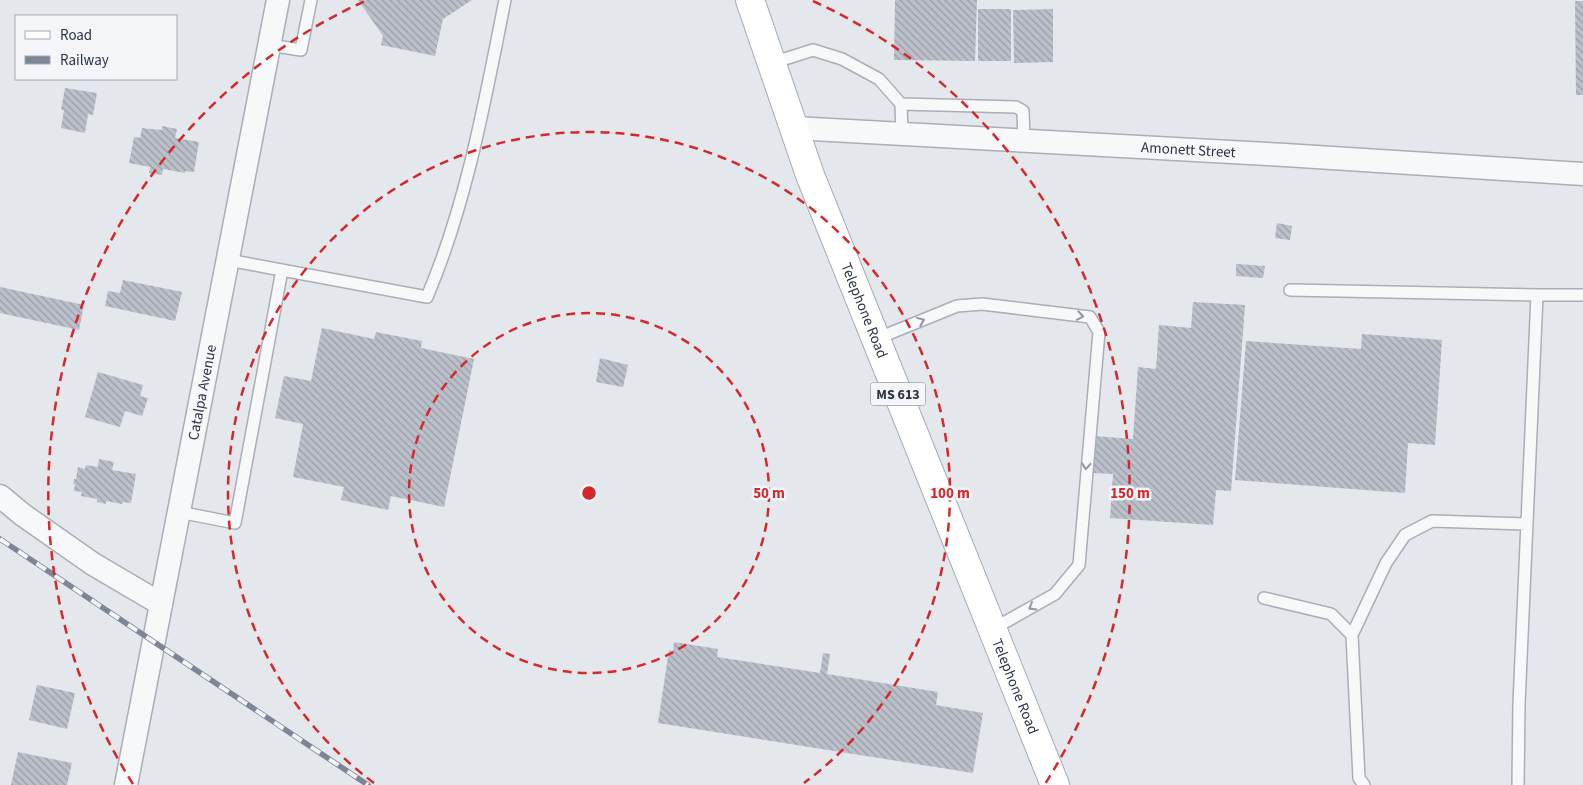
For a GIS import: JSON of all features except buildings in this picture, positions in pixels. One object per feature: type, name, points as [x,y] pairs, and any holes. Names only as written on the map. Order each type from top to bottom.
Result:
[{"type":"main road","name":"Telephone Road","points":[[750,0],[810,175],[1055,785]]},
{"type":"street","name":"Catalpa Avenue","points":[[126,785],[278,0]]},
{"type":"street","name":"Amonett Street","points":[[794,128],[1583,174]]},
{"type":"street","points":[[0,496],[23,515],[93,564],[161,604]]},
{"type":"lane","points":[[269,46],[301,50],[311,0]]},
{"type":"lane","points":[[228,260],[426,297],[442,261],[479,132],[505,0]]},
{"type":"lane","points":[[772,63],[813,50],[842,59],[878,79],[900,104],[902,134]]},
{"type":"lane","points":[[900,104],[1016,107],[1023,111],[1024,141]]},
{"type":"lane","points":[[179,512],[235,523],[282,270]]},
{"type":"lane","points":[[1290,290],[1583,295]]},
{"type":"lane","points":[[1518,785],[1519,704],[1537,295]]},
{"type":"lane","points":[[876,339],[957,306],[982,304],[1090,317],[1099,332],[1079,565],[1055,594],[993,629]]},
{"type":"lane","points":[[1364,785],[1359,778],[1352,635],[1386,563],[1405,535],[1432,521],[1527,524]]},
{"type":"lane","points":[[1264,598],[1331,614],[1352,635]]},
{"type":"railway","points":[[0,539],[368,785]]}]
